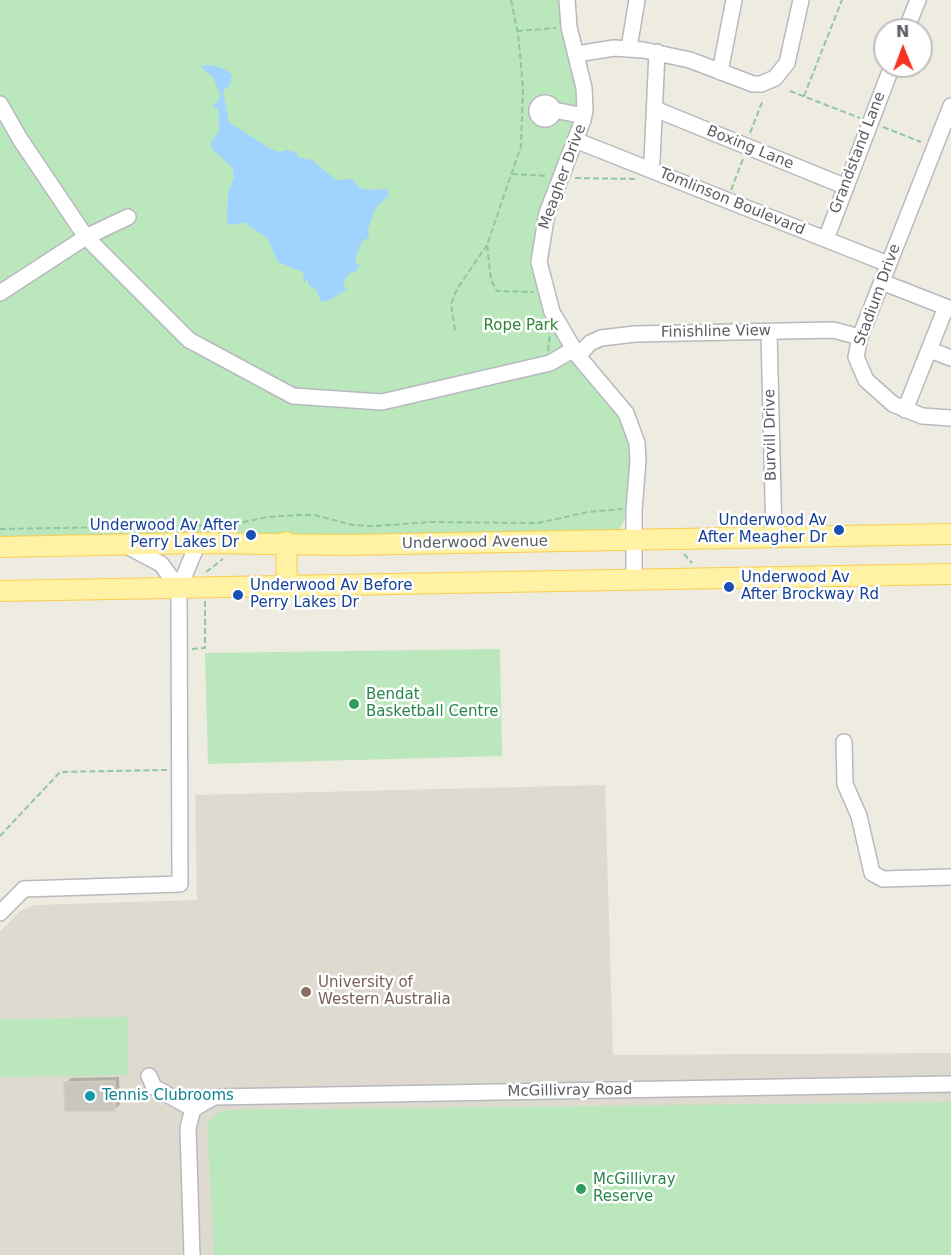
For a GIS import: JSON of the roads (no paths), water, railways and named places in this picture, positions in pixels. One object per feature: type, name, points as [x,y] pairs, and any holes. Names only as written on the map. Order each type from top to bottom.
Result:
[{"type":"main road","name":"Underwood Avenue","points":[[0,547],[286,542],[344,545],[951,534]]},
{"type":"main road","points":[[286,542],[287,586]]},
{"type":"main road","points":[[0,591],[951,574]]},
{"type":"street","name":"Meagher Drive","points":[[567,0],[569,27],[584,88],[584,116],[547,213],[539,262],[545,292],[557,321],[576,352],[615,398],[632,428],[639,460],[634,510],[634,579]]},
{"type":"street","points":[[628,48],[637,0]]},
{"type":"street","points":[[720,72],[734,0]]},
{"type":"street","points":[[577,54],[628,48],[657,52],[690,60],[753,84],[775,78],[789,57],[801,0]]},
{"type":"street","points":[[911,18],[918,0]]},
{"type":"street","points":[[645,174],[655,109],[657,52]]},
{"type":"street","name":"Grandstand Lane","points":[[826,239],[844,186],[887,78]]},
{"type":"street","name":"Finishline View","points":[[0,104],[20,139],[86,237],[189,340],[293,396],[382,402],[550,363],[590,343],[615,335],[833,330],[860,337]]},
{"type":"street","name":"Stadium Drive","points":[[951,106],[946,131],[888,264],[860,337],[856,357],[861,372],[880,395],[905,410],[922,416],[951,418]]},
{"type":"street","name":"Boxing Lane","points":[[655,109],[844,186]]},
{"type":"street","points":[[554,110],[584,116]]},
{"type":"street","name":"Tomlinson Boulevard","points":[[576,140],[645,174],[826,239],[888,264]]},
{"type":"street","points":[[0,293],[86,237],[128,217]]},
{"type":"street","points":[[882,282],[948,308],[905,410]]},
{"type":"street","name":"Burvill Drive","points":[[769,332],[774,538]]},
{"type":"street","points":[[930,350],[951,358]]},
{"type":"street","points":[[0,914],[24,889],[180,884],[179,588],[198,543]]},
{"type":"street","points":[[124,545],[161,564],[179,588]]},
{"type":"street","points":[[844,742],[845,784],[859,816],[872,873],[883,879],[951,877]]},
{"type":"street","points":[[149,1076],[154,1087],[193,1109],[188,1128],[192,1255]]},
{"type":"street","name":"McGillivray Road","points":[[193,1109],[214,1097],[951,1084]]},
{"type":"water","points":[[209,65],[225,69],[232,75],[230,85],[223,91],[229,122],[269,148],[280,152],[287,150],[295,152],[299,158],[312,160],[336,180],[352,179],[360,188],[369,190],[387,189],[389,195],[376,207],[368,229],[369,237],[362,242],[357,253],[355,263],[360,265],[355,273],[352,271],[345,279],[343,284],[347,289],[330,300],[321,302],[317,291],[308,284],[308,278],[304,283],[303,272],[278,262],[268,239],[244,222],[233,225],[227,223],[228,193],[234,178],[233,168],[211,148],[211,142],[218,133],[219,122],[218,109],[212,106],[219,101],[220,94],[213,77],[200,66]]},
{"type":"place","name":"Underwood Av After Meagher Dr","points":[[839,530]]},
{"type":"place","name":"Underwood Av After Perry Lakes Dr","points":[[251,535]]},
{"type":"place","name":"Underwood Av After Brockway Rd","points":[[729,587]]},
{"type":"place","name":"Underwood Av Before Perry Lakes Dr","points":[[238,595]]},
{"type":"place","name":"Bendat Basketball Centre","points":[[354,704]]},
{"type":"place","name":"University of Western Australia","points":[[306,992]]},
{"type":"place","name":"Tennis Clubrooms","points":[[90,1096]]},
{"type":"place","name":"McGillivray Reserve","points":[[581,1189]]},
{"type":"park label","name":"Rope Park","points":[[521,326]]}]
